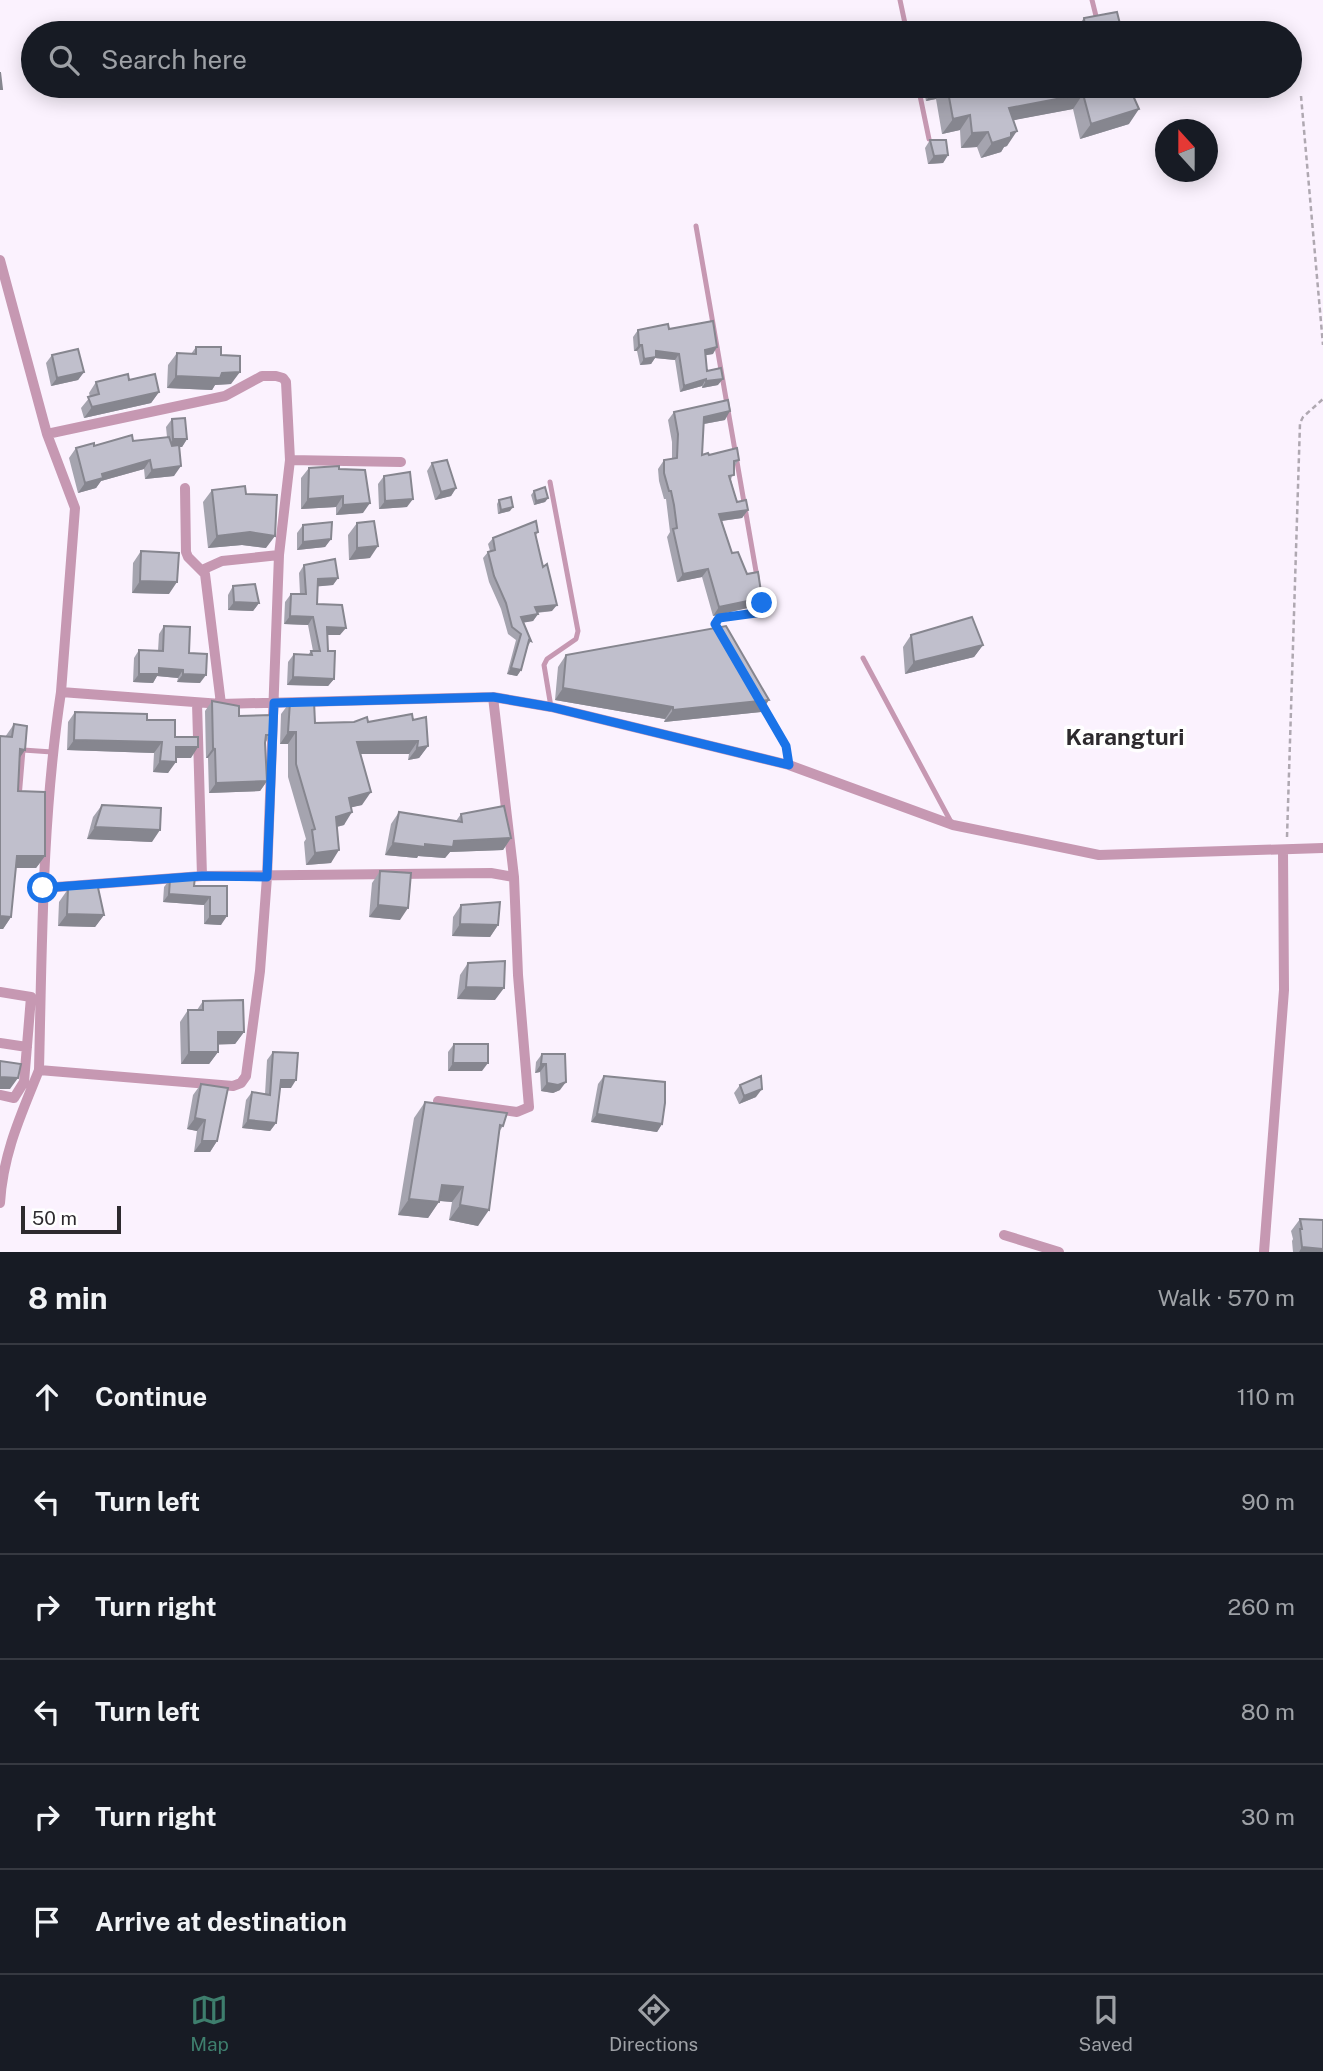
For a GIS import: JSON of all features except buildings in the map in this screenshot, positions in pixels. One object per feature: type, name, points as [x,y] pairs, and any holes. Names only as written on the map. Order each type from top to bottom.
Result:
[{"type":"street","points":[[0,260],[47,434],[75,508],[61,692],[52,752],[43,888],[39,1070],[14,1098],[0,1095]]},
{"type":"street","points":[[39,1070],[233,1086],[241,1083],[246,1076],[260,971],[267,877],[279,555],[289,460],[288,388],[283,378],[262,376],[225,396],[47,434]]},
{"type":"street","points":[[289,460],[401,462]]},
{"type":"street","points":[[185,488],[187,555],[205,574],[221,704]]},
{"type":"street","points":[[202,570],[222,561],[279,555]]},
{"type":"street","points":[[61,692],[221,704],[493,697],[551,707],[789,765],[953,825],[1099,855],[1323,848]]},
{"type":"street","points":[[438,1101],[517,1112],[529,1107],[518,975],[514,877],[493,697]]},
{"type":"street","points":[[197,703],[202,876]]},
{"type":"street","points":[[1264,1252],[1284,990],[1285,851]]},
{"type":"street","points":[[43,888],[202,876],[491,873],[514,877]]},
{"type":"street","points":[[0,992],[31,997],[27,1047],[29,1083],[1,1179],[0,1203]]},
{"type":"street","points":[[0,1043],[27,1047]]},
{"type":"street","points":[[1004,1235],[1059,1252]]},
{"type":"lane","points":[[900,0],[904,21]]},
{"type":"lane","points":[[1092,0],[1097,20]]},
{"type":"lane","points":[[920,98],[929,139]]},
{"type":"lane","points":[[696,226],[758,579]]},
{"type":"lane","points":[[550,482],[578,631],[576,639],[544,664],[551,707]]},
{"type":"lane","points":[[722,637],[716,626],[716,619],[759,611],[762,603],[760,591]]},
{"type":"lane","points":[[863,658],[953,825]]},
{"type":"lane","points":[[756,694],[786,746],[789,765]]},
{"type":"lane","points":[[19,798],[23,750],[52,752]]},
{"type":"path","points":[[1300,98],[1323,345]]},
{"type":"path","points":[[1285,851],[1300,423],[1303,417],[1323,400]]},
{"type":"district","name":"Karangturi","points":[[1125,736]]},
{"type":"route","points":[[43,888],[202,876],[267,877],[274,703],[493,697],[551,707],[789,765],[786,746],[715,624],[719,618],[756,613],[761,609],[762,603]]}]
